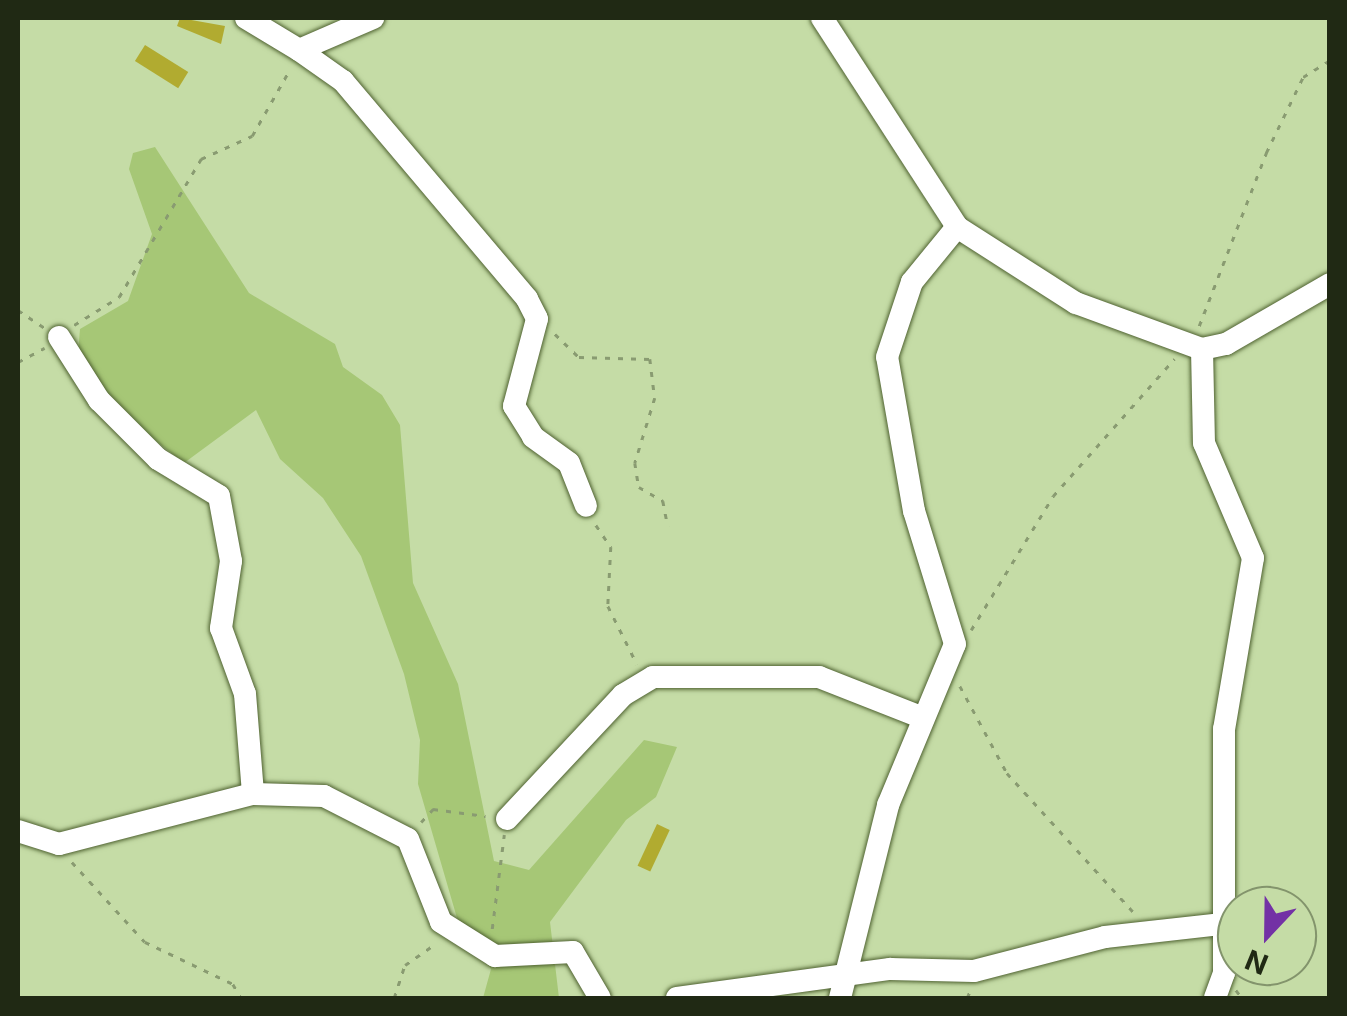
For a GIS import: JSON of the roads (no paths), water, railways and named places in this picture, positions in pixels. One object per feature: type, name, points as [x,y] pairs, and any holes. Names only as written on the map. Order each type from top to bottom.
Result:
[{"type":"street","points":[[246,18],[344,80],[513,278],[537,319],[514,406],[534,437],[569,463],[586,506]]},
{"type":"street","points":[[299,50],[373,18]]},
{"type":"street","points":[[822,18],[958,226],[1076,303],[1197,347],[1226,344],[1330,284]]},
{"type":"street","points":[[844,988],[868,873],[921,717],[955,644],[914,511],[888,357],[912,282],[958,226]]},
{"type":"street","points":[[59,337],[99,400],[168,467],[218,496],[231,562],[221,628],[245,694],[253,794]]},
{"type":"street","points":[[1197,347],[1204,442],[1253,558],[1224,729],[1221,886]]},
{"type":"street","points":[[507,819],[648,679],[703,671],[819,677],[921,717]]},
{"type":"street","points":[[18,831],[59,844],[253,794],[324,796],[408,839],[441,922],[501,957],[574,952],[600,998]]},
{"type":"street","points":[[677,998],[844,988],[974,970],[1148,932],[1217,924]]}]
